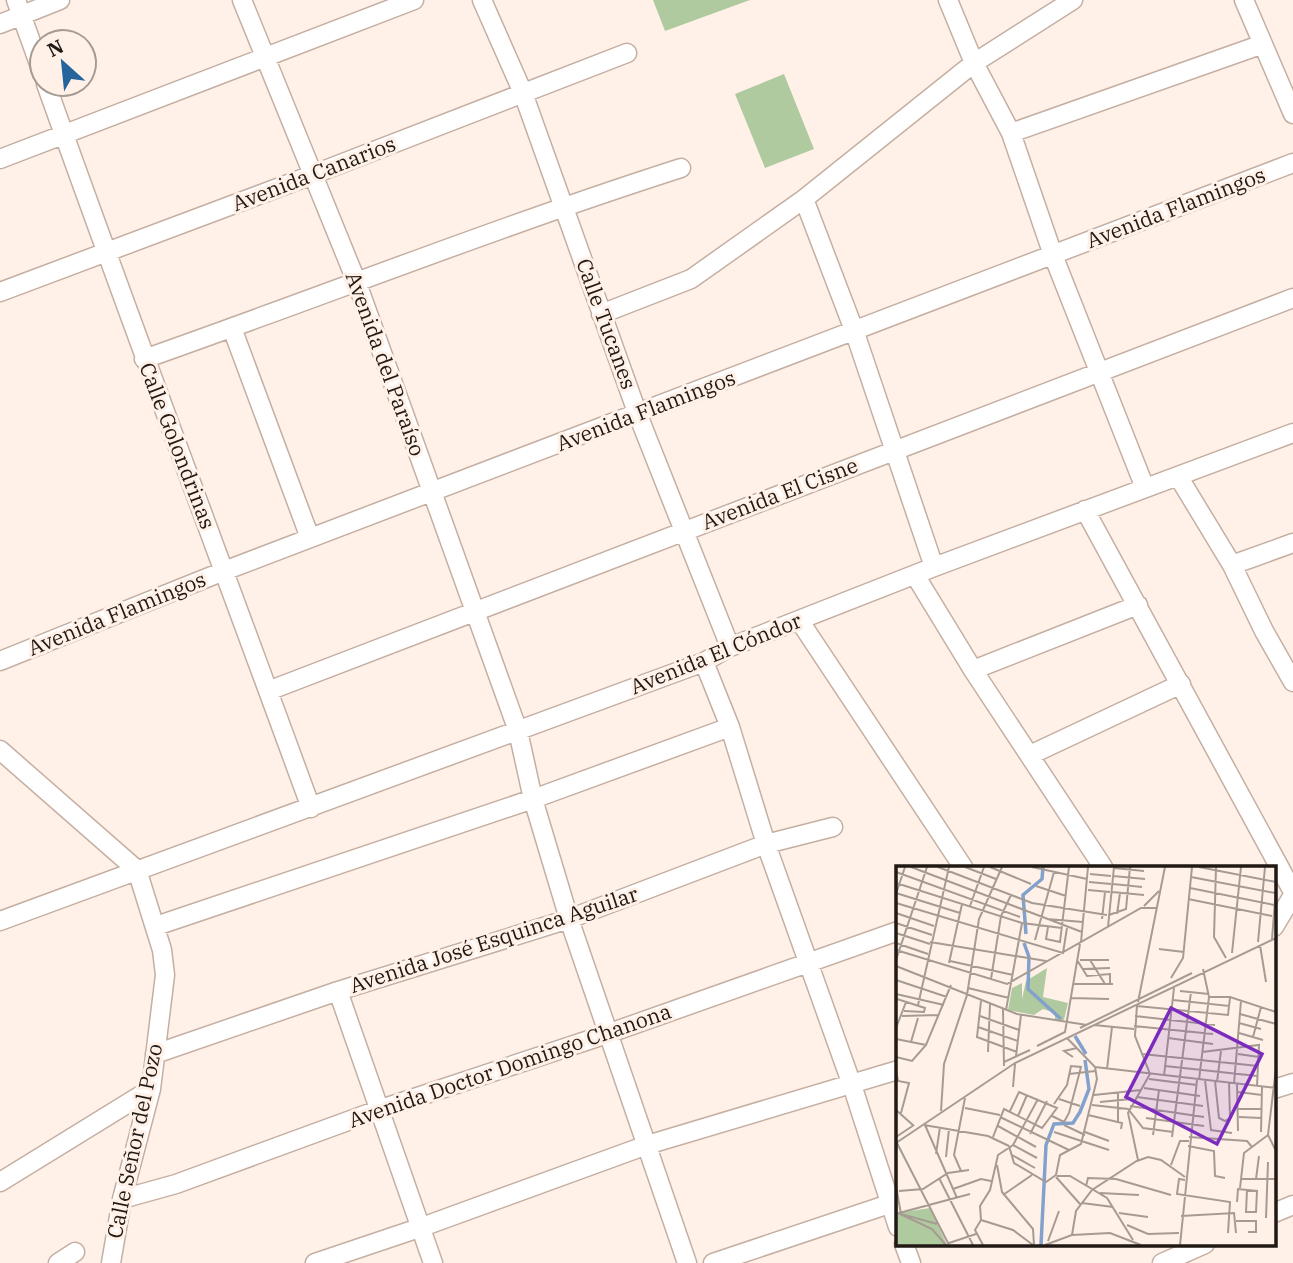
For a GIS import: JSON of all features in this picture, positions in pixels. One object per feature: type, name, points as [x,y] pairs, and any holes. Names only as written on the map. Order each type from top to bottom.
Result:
[{"type":"street","points":[[0,24],[19,8],[60,0]]},
{"type":"street","name":"Avenida del Paraíso","points":[[242,0],[357,283],[518,731],[533,800],[569,919],[687,1263]]},
{"type":"street","points":[[0,159],[414,0]]},
{"type":"street","name":"Calle Tucanes","points":[[482,0],[523,93],[638,415],[730,647]]},
{"type":"street","points":[[948,0],[974,63],[1011,133],[1053,255],[1145,488]]},
{"type":"street","points":[[601,314],[691,279],[804,199],[974,63],[1073,0]]},
{"type":"street","points":[[1244,0],[1293,114]]},
{"type":"street","points":[[19,8],[28,33]]},
{"type":"street","points":[[1011,133],[1264,44]]},
{"type":"street","name":"Avenida Canarios","points":[[0,292],[626,53]]},
{"type":"street","name":"Calle Golondrinas","points":[[51,98],[108,251],[144,359],[311,808]]},
{"type":"street","name":"Avenida Flamingos","points":[[0,661],[224,571],[432,494],[1293,163]]},
{"type":"street","points":[[144,359],[565,205],[681,167]]},
{"type":"street","points":[[804,199],[854,330],[934,567]]},
{"type":"street","name":"Avenida El Cisne","points":[[268,691],[1293,298]]},
{"type":"street","points":[[232,328],[310,538]]},
{"type":"street","name":"Avenida El Cóndor","points":[[0,921],[704,662],[730,647],[934,567],[1293,433]]},
{"type":"street","points":[[1178,476],[1232,565],[1264,631],[1293,682]]},
{"type":"street","points":[[1084,510],[1293,894],[1276,924]]},
{"type":"street","points":[[1232,565],[1293,543]]},
{"type":"street","points":[[915,575],[973,670],[1102,866]]},
{"type":"street","points":[[973,670],[1138,606]]},
{"type":"street","points":[[799,620],[962,866]]},
{"type":"street","points":[[704,662],[730,727],[807,964],[893,1202],[713,1263]]},
{"type":"street","points":[[1030,755],[1181,684]]},
{"type":"street","points":[[156,926],[533,800],[730,727]]},
{"type":"street","points":[[0,750],[137,870]]},
{"type":"street","name":"Avenida José Esquinca Aguilar","points":[[155,1054],[338,991],[569,919],[766,844],[833,827]]},
{"type":"street","name":"Calle Señor del Pozo","points":[[111,1263],[122,1199],[151,1089],[165,975],[156,926],[137,870]]},
{"type":"street","name":"Avenida Doctor Domingo Chanona","points":[[122,1199],[176,1184],[896,932]]},
{"type":"street","points":[[338,991],[433,1263]]},
{"type":"street","points":[[315,1263],[647,1145],[896,1071]]},
{"type":"street","points":[[1276,1088],[1293,1083]]},
{"type":"street","points":[[0,1182],[151,1089]]},
{"type":"street","points":[[1276,1212],[1293,1205]]},
{"type":"street","points":[[905,1246],[911,1263]]},
{"type":"street","points":[[1162,1263],[1200,1246]]},
{"type":"street","points":[[58,1263],[75,1252]]},
{"type":"green space","points":[[653,0],[750,0],[665,31]]},
{"type":"green space","points":[[784,74],[814,149],[765,168],[735,94]]}]
